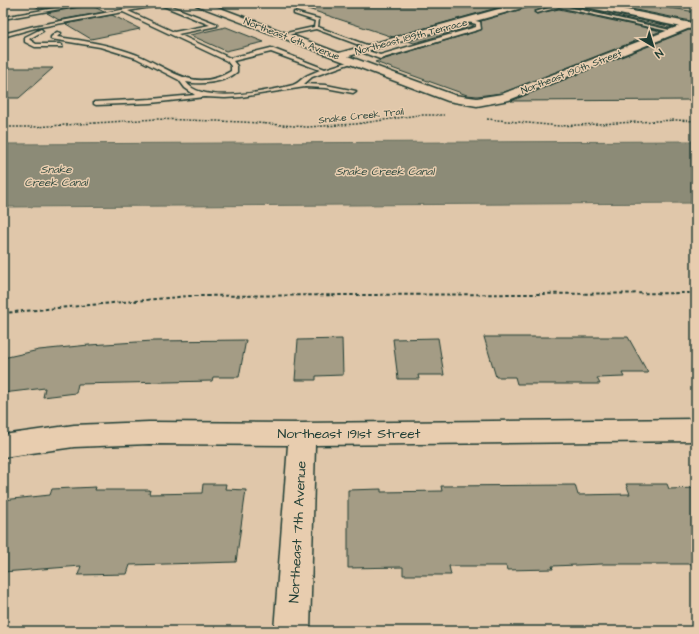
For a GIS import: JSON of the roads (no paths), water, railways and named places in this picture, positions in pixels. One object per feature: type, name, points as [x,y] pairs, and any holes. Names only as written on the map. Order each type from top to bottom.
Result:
[{"type":"street","name":"Northeast 6th Avenue","points":[[198,3],[452,98],[477,102]]},
{"type":"street","name":"Northeast 189th Terrace","points":[[338,56],[530,3]]},
{"type":"street","points":[[581,3],[691,26]]},
{"type":"street","name":"Northeast 190th Street","points":[[477,102],[505,97],[672,31],[691,26]]},
{"type":"street","name":"Northeast 191st Street","points":[[3,446],[74,436],[127,434],[302,434],[696,430]]},
{"type":"street","name":"Northeast 7th Avenue","points":[[292,631],[302,434]]},
{"type":"lane","points":[[3,18],[92,3]]},
{"type":"lane","points":[[3,36],[34,27],[167,3]]},
{"type":"lane","points":[[537,12],[569,3]]},
{"type":"lane","points":[[669,6],[676,3]]},
{"type":"lane","points":[[161,4],[215,25],[173,34]]},
{"type":"lane","points":[[559,6],[672,31]]},
{"type":"lane","points":[[59,33],[53,38],[130,53],[182,80],[195,82],[228,76],[234,72],[234,66],[229,60],[124,11]]},
{"type":"lane","points":[[296,13],[317,20],[316,28]]},
{"type":"lane","points":[[359,50],[380,57],[479,28],[478,23],[467,20]]},
{"type":"lane","points":[[60,46],[35,45],[27,41],[27,38],[62,22]]},
{"type":"lane","points":[[284,36],[316,28],[370,47]]},
{"type":"lane","points":[[393,40],[415,47]]},
{"type":"lane","points":[[229,60],[271,50],[324,70]]},
{"type":"lane","points":[[297,86],[310,76],[352,61]]},
{"type":"lane","points":[[182,80],[188,88],[199,94],[210,96]]},
{"type":"lane","points":[[96,103],[151,101],[259,93],[297,86],[316,85],[353,91]]},
{"type":"water","name":"Snake Creek Canal","points":[[696,141],[696,203],[3,207],[3,144]]}]
